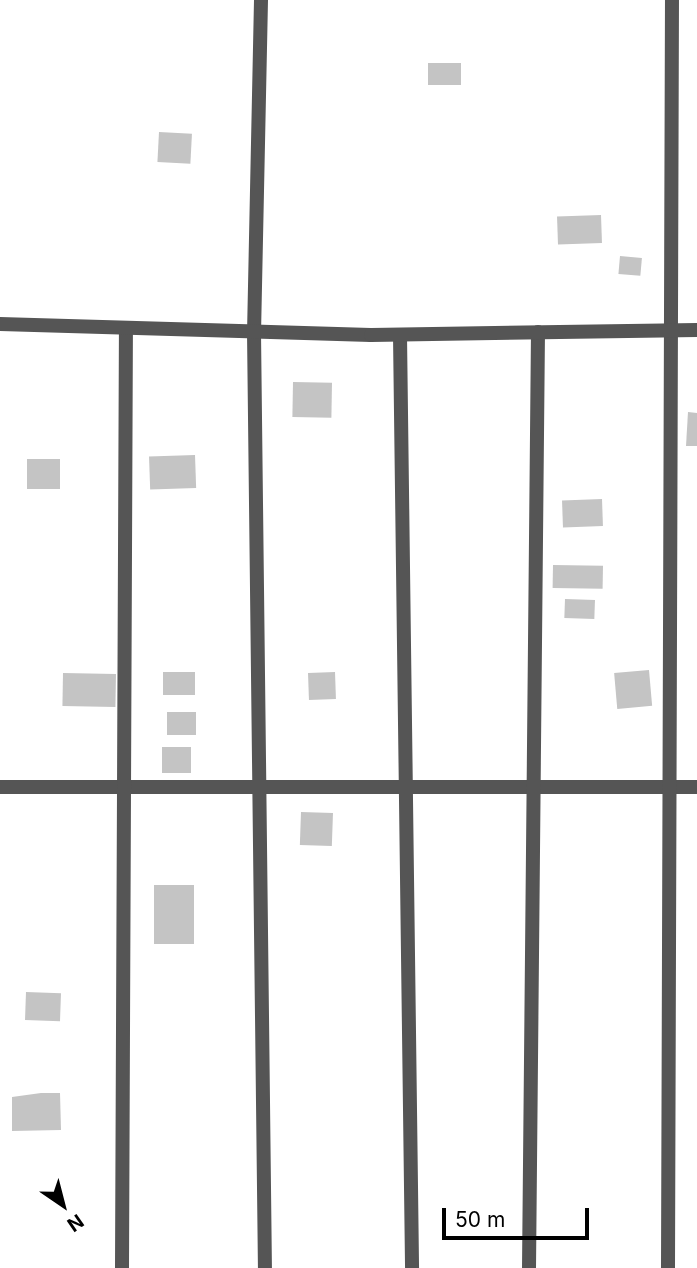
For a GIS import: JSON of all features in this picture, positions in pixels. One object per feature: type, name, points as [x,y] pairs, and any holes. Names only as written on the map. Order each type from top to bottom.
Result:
[{"type":"street","points":[[261,0],[254,332],[265,1268]]},
{"type":"street","points":[[668,1268],[667,330],[672,0]]},
{"type":"street","points":[[0,324],[400,335],[697,330]]},
{"type":"street","points":[[122,1268],[126,328]]},
{"type":"street","points":[[529,1268],[538,332]]},
{"type":"street","points":[[400,335],[412,1268]]},
{"type":"street","points":[[0,787],[697,787]]},
{"type":"building","points":[[428,63],[461,63],[461,85],[428,85]]},
{"type":"building","points":[[159,132],[192,134],[190,164],[157,162]]},
{"type":"building","points":[[601,215],[602,243],[558,245],[557,217]]},
{"type":"building","points":[[620,256],[642,258],[640,276],[618,274]]},
{"type":"building","points":[[293,382],[332,383],[331,418],[292,417]]},
{"type":"building","points":[[688,412],[697,413],[697,446],[686,446]]},
{"type":"building","points":[[195,455],[196,488],[150,490],[149,457]]},
{"type":"building","points":[[27,459],[60,459],[60,489],[27,489]]},
{"type":"building","points":[[602,499],[603,526],[563,527],[562,500]]},
{"type":"building","points":[[553,565],[603,566],[603,589],[553,588]]},
{"type":"building","points":[[565,599],[595,600],[594,619],[564,618]]},
{"type":"building","points":[[649,670],[652,706],[617,709],[614,673]]},
{"type":"building","points":[[163,672],[195,672],[195,695],[163,695]]},
{"type":"building","points":[[335,672],[336,699],[309,700],[308,673]]},
{"type":"building","points":[[63,673],[116,674],[115,707],[62,706]]},
{"type":"building","points":[[167,712],[196,712],[196,735],[167,735]]},
{"type":"building","points":[[162,747],[191,747],[191,773],[162,773]]},
{"type":"building","points":[[301,812],[333,813],[332,846],[300,845]]},
{"type":"building","points":[[154,885],[194,885],[194,944],[154,944]]},
{"type":"building","points":[[26,992],[61,993],[60,1021],[25,1020]]},
{"type":"building","points":[[60,1093],[61,1130],[12,1131],[12,1097]]}]
